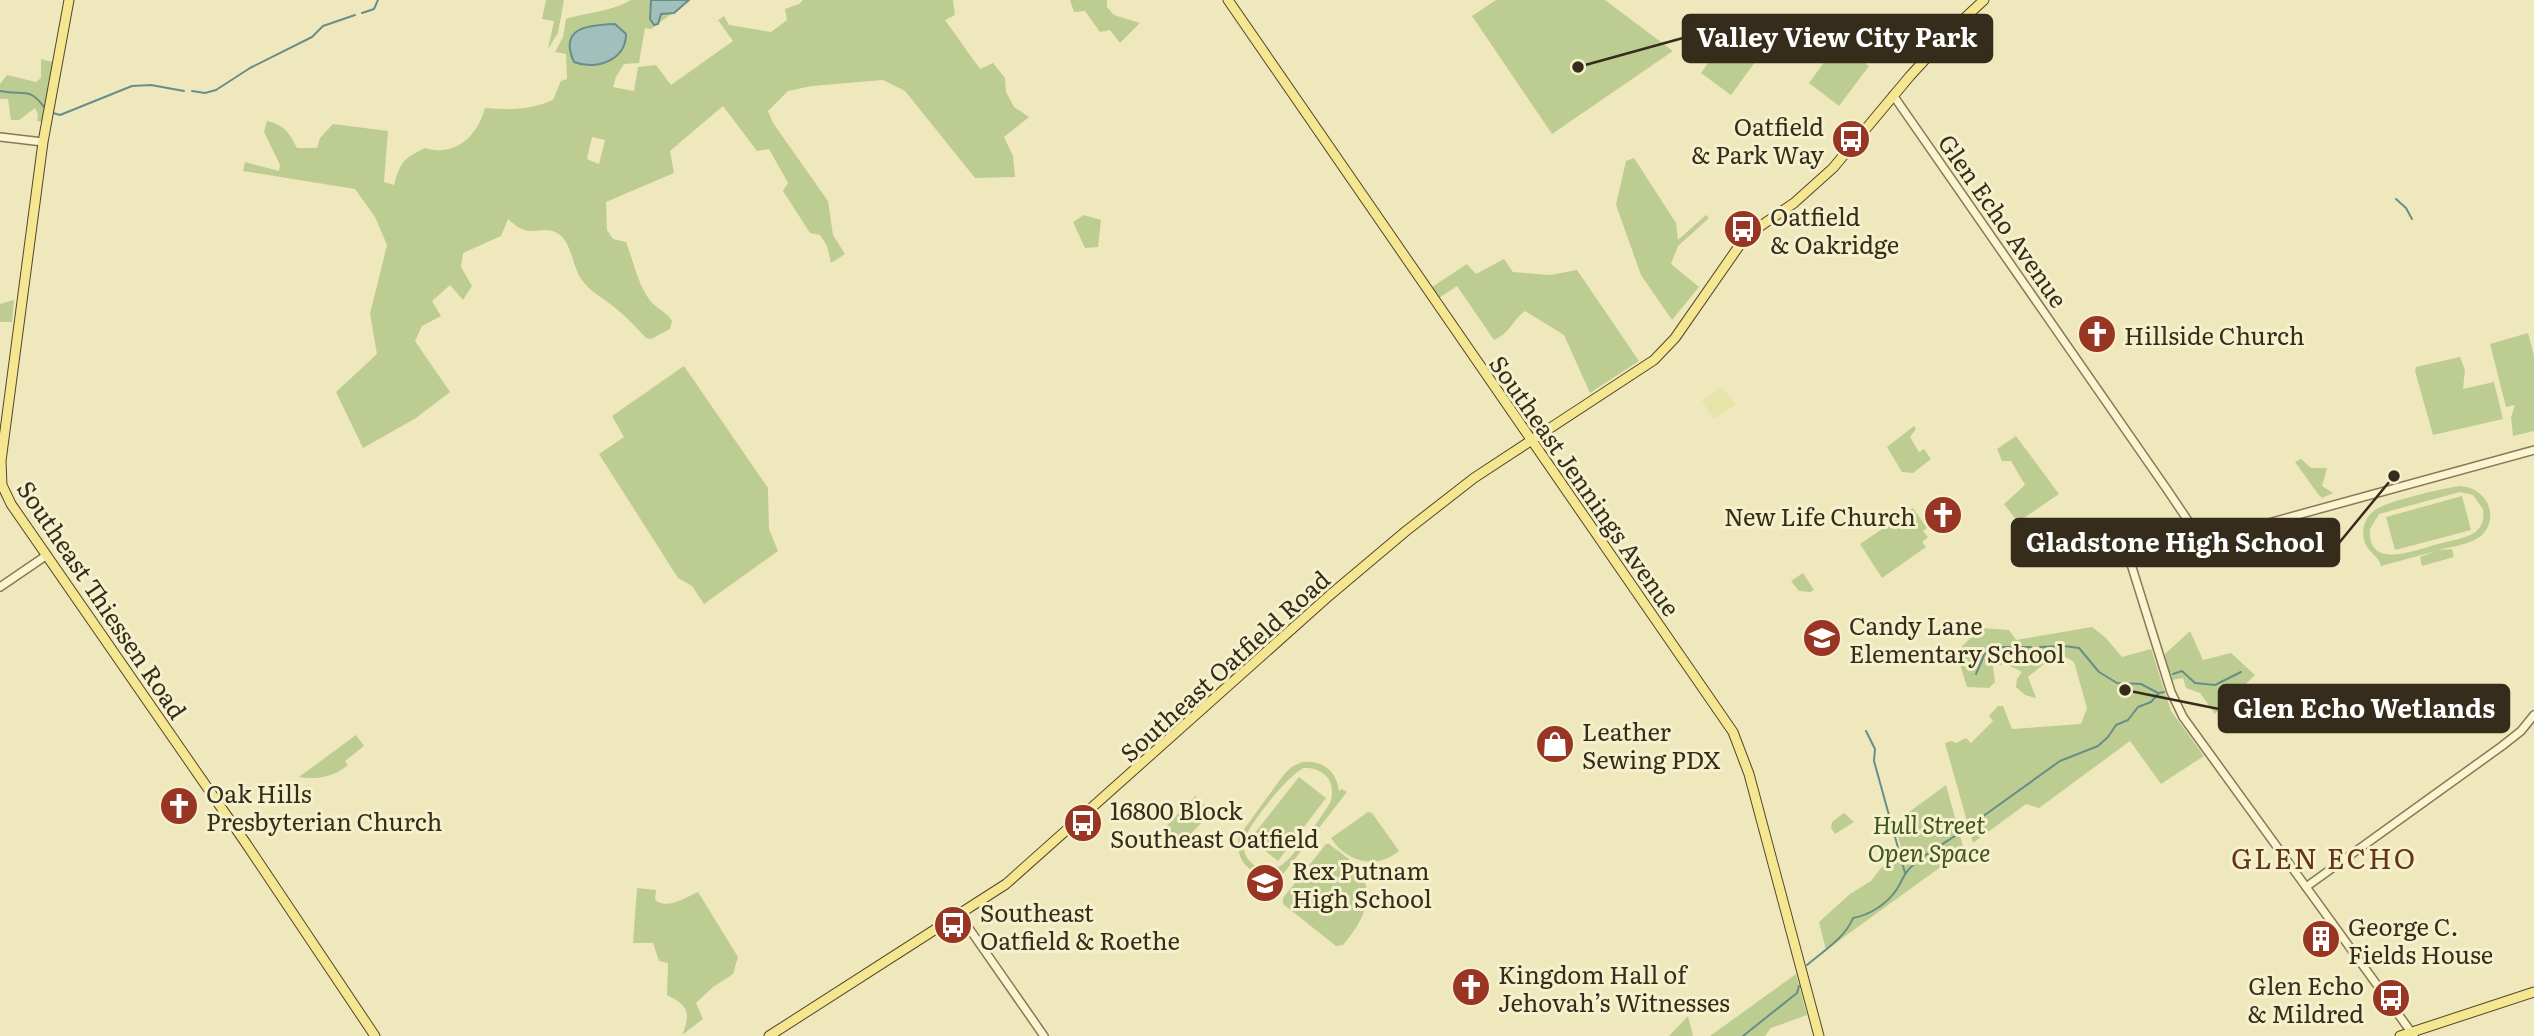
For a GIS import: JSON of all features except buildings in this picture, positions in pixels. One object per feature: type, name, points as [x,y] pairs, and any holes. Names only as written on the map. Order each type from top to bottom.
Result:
[{"type":"main road","name":"Southeast Thiessen Road","points":[[69,0],[43,142],[1,473],[7,497],[375,1036]]},
{"type":"main road","name":"Southeast Jennings Avenue","points":[[1228,0],[1738,740],[1819,1036]]},
{"type":"main road","name":"Southeast Oatfield Road","points":[[769,1036],[1002,887],[1377,555],[1474,478],[1651,362],[1671,344],[1744,238],[1757,226],[1794,202],[1833,169],[1894,95],[1955,27],[1984,0]]},
{"type":"main road","points":[[2400,1036],[2413,1034],[2534,992]]},
{"type":"street","name":"Glen Echo Avenue","points":[[1894,95],[2172,497],[2200,543]]},
{"type":"street","points":[[0,136],[43,142]]},
{"type":"street","points":[[2413,1034],[2178,709],[2130,562],[2534,450]]},
{"type":"street","points":[[0,587],[47,555]]},
{"type":"street","points":[[2306,887],[2518,734],[2534,715]]},
{"type":"street","points":[[959,915],[1044,1036]]},
{"type":"green space","points":[[546,0],[564,0],[558,33],[548,49],[554,21],[542,19]]},
{"type":"green space","points":[[631,0],[690,0],[651,29],[645,28],[639,63],[624,64],[613,87],[634,91],[638,67],[656,65],[671,85],[733,41],[718,20],[724,16],[729,25],[771,32],[787,20],[785,9],[803,0],[953,0],[955,15],[945,20],[980,69],[993,63],[1005,78],[1006,92],[1014,107],[1029,117],[1004,137],[1013,156],[1015,177],[975,178],[905,91],[883,80],[812,86],[788,91],[768,111],[773,123],[828,201],[833,235],[845,254],[831,263],[827,246],[820,235],[810,233],[783,191],[788,183],[769,149],[757,151],[723,106],[670,151],[674,173],[606,202],[607,230],[613,239],[626,242],[645,293],[672,321],[670,329],[651,339],[646,338],[585,283],[562,237],[551,231],[523,229],[508,219],[501,236],[463,253],[461,267],[472,286],[463,300],[450,285],[432,301],[441,316],[422,326],[415,341],[450,392],[416,418],[363,448],[336,392],[377,354],[370,314],[387,245],[375,217],[355,189],[243,171],[245,162],[279,171],[280,165],[264,132],[267,121],[285,130],[297,148],[317,148],[320,138],[333,124],[388,131],[384,182],[394,185],[401,166],[412,155],[425,148],[446,150],[463,142],[476,128],[485,108],[536,106],[553,100],[561,81],[567,79],[566,54],[555,52],[563,37],[566,19]],"holes":[[[592,137],[605,140],[599,164],[587,159]]]},
{"type":"green space","points":[[1070,0],[1107,0],[1107,7],[1114,15],[1140,23],[1120,43],[1110,30],[1100,32],[1085,11],[1074,12]]},
{"type":"green space","points":[[1496,0],[1605,0],[1673,51],[1552,134],[1472,16]]},
{"type":"green space","points":[[1731,31],[1761,54],[1731,95],[1701,73]]},
{"type":"green space","points":[[1838,43],[1869,66],[1839,106],[1809,83]]},
{"type":"green space","points":[[41,59],[53,62],[42,122],[37,121],[35,108],[19,120],[11,120],[8,99],[0,99],[0,84],[7,75],[36,82],[41,78]]},
{"type":"green space","points":[[1634,158],[1676,223],[1678,240],[1706,215],[1709,218],[1678,246],[1671,264],[1699,287],[1672,320],[1641,275],[1616,205],[1626,161]]},
{"type":"green space","points":[[1084,215],[1101,220],[1098,247],[1085,248],[1073,222]]},
{"type":"green space","points":[[1504,259],[1513,272],[1550,275],[1577,270],[1639,361],[1590,393],[1564,335],[1525,311],[1504,334],[1494,340],[1457,286],[1439,298],[1432,287],[1467,264],[1476,274]]},
{"type":"green space","points":[[14,300],[12,322],[0,322],[0,304]]},
{"type":"green space","points":[[2528,333],[2534,356],[2534,431],[2513,436],[2511,417],[2515,405],[2506,407],[2490,344]]},
{"type":"green space","points":[[2460,357],[2465,370],[2463,389],[2494,382],[2503,419],[2433,435],[2416,367]]},
{"type":"green space","points":[[684,366],[768,488],[769,529],[778,551],[704,604],[692,586],[678,578],[599,454],[624,437],[612,416]]},
{"type":"green space","points":[[1722,387],[1736,404],[1714,419],[1702,401]]},
{"type":"green space","points":[[1914,426],[1916,429],[1910,437],[1919,452],[1924,449],[1931,459],[1913,473],[1902,472],[1887,447]]},
{"type":"green space","points":[[2016,436],[2059,494],[2018,522],[2004,504],[2025,485],[2011,461],[2002,461],[1997,449]]},
{"type":"green space","points":[[2301,459],[2311,468],[2327,468],[2322,486],[2333,493],[2322,498],[2318,494],[2295,462]]},
{"type":"green space","points":[[2460,486],[2477,491],[2488,503],[2490,519],[2482,535],[2467,543],[2439,550],[2452,549],[2454,557],[2422,566],[2420,557],[2436,551],[2381,566],[2367,547],[2363,535],[2369,516],[2375,510],[2391,503]],"holes":[[[2460,492],[2473,495],[2483,509],[2483,516],[2479,528],[2470,535],[2394,554],[2384,554],[2376,550],[2371,542],[2370,529],[2379,514]]]},
{"type":"green space","points":[[2462,496],[2471,530],[2395,550],[2386,517]]},
{"type":"green space","points":[[1913,508],[1927,528],[1923,531],[1928,537],[1922,542],[1926,547],[1882,578],[1860,544]]},
{"type":"green space","points":[[1803,573],[1814,590],[1810,592],[1799,591],[1791,581]]},
{"type":"green space","points":[[2092,627],[2105,637],[2122,657],[2151,649],[2171,711],[2204,756],[2161,784],[2130,741],[2039,808],[2026,804],[1973,843],[1945,743],[1956,743],[1966,738],[1971,743],[1993,721],[1989,716],[1998,706],[2003,706],[2012,729],[2081,724],[2087,708],[2074,662],[2062,655],[2050,659],[2028,677],[2036,698],[2025,695],[2016,687],[2022,672],[2006,664],[1993,666],[1995,682],[1989,688],[1967,687],[1956,652],[1981,628],[2009,630],[2016,640]]},
{"type":"green space","points":[[2190,631],[2203,660],[2231,653],[2255,675],[2215,714],[2200,693],[2186,688],[2183,678],[2172,680],[2165,663],[2165,654]]},
{"type":"green space","points":[[356,735],[364,746],[345,761],[348,765],[325,777],[299,777]]},
{"type":"green space","points":[[1303,762],[1322,765],[1332,773],[1339,791],[1342,789],[1347,792],[1273,887],[1268,884],[1274,875],[1251,870],[1242,859],[1238,845],[1239,836],[1293,766]],"holes":[[[1311,768],[1328,778],[1332,789],[1330,803],[1286,862],[1270,869],[1254,865],[1249,861],[1244,849],[1252,825],[1297,772]]]},
{"type":"green space","points":[[1299,777],[1326,798],[1278,861],[1250,839]]},
{"type":"green space","name":"Hull Street Open Space","points":[[1946,785],[1964,850],[1826,950],[1819,922],[1850,894],[1871,881],[1881,868],[1902,851],[1894,823]]},
{"type":"green space","points":[[1195,796],[1212,812],[1175,850],[1159,834]]},
{"type":"green space","points":[[1368,812],[1372,813],[1399,851],[1390,857],[1371,862],[1353,858],[1331,838]]},
{"type":"green space","points":[[1844,813],[1854,822],[1835,834],[1831,828],[1832,822]]},
{"type":"green space","points":[[1326,844],[1355,865],[1367,890],[1361,919],[1343,945],[1336,946],[1283,904],[1283,898]]},
{"type":"green space","points":[[637,888],[656,890],[655,900],[665,904],[698,892],[738,957],[733,974],[713,987],[696,1003],[703,1019],[682,1035],[687,1015],[679,1002],[667,995],[668,963],[659,961],[653,943],[633,943]]},
{"type":"green space","points":[[1796,974],[1807,1015],[1771,1028],[1765,1036],[1710,1036]]},
{"type":"green space","points":[[1688,1016],[1693,1036],[1669,1036]]},
{"type":"water","points":[[651,0],[689,0],[674,13],[661,14],[658,24],[654,25],[650,19]]},
{"type":"water","points":[[615,24],[626,34],[625,43],[615,57],[600,64],[574,62],[570,50],[573,35],[586,27]]},
{"type":"waterway","points":[[362,13],[374,9],[378,0]]},
{"type":"waterway","points":[[192,91],[205,93],[216,90],[250,68],[312,37],[323,26],[355,15]]},
{"type":"waterway","points":[[53,113],[60,115],[132,86],[151,85],[184,91]]},
{"type":"waterway","points":[[0,91],[30,94],[44,107]]},
{"type":"waterway","points":[[2396,199],[2406,208],[2412,219]]},
{"type":"waterway","points":[[1976,674],[1985,653],[1994,647],[2031,647]]},
{"type":"waterway","points":[[2040,647],[2079,648],[2099,672],[2117,683],[2141,684],[2158,693]]},
{"type":"waterway","points":[[2173,674],[2182,671],[2195,683],[2215,685],[2241,672]]},
{"type":"waterway","points":[[1968,827],[2060,761],[2098,746],[2116,725],[2128,720],[2138,707],[2151,702],[2159,693],[2164,692]]},
{"type":"waterway","points":[[1866,731],[1875,749],[1874,761],[1905,873]]},
{"type":"waterway","points":[[1807,965],[1839,938],[1853,918],[1883,904],[1917,861],[1961,832]]},
{"type":"waterway","points":[[1743,1036],[1797,993],[1799,986]]},
{"type":"place","name":"Valley View City Park","points":[[1578,67]]},
{"type":"place","name":"Oatfield & Park Way","points":[[1851,139]]},
{"type":"place","name":"Oatfield & Oakridge","points":[[1743,229]]},
{"type":"place","name":"Hillside Church","points":[[2097,334]]},
{"type":"place","name":"Gladstone High School","points":[[2394,476]]},
{"type":"place","name":"New Life Church","points":[[1943,515]]},
{"type":"place","name":"Candy Lane Elementary School","points":[[1822,638]]},
{"type":"place","name":"Glen Echo Wetlands","points":[[2125,690]]},
{"type":"place","name":"Leather Sewing PDX","points":[[1555,744]]},
{"type":"place","name":"Oak Hills Presbyterian Church","points":[[179,806]]},
{"type":"place","name":"16800 Block Southeast Oatfield","points":[[1083,823]]},
{"type":"place","name":"Rex Putnam High School","points":[[1265,883]]},
{"type":"place","name":"Southeast Oatfield & Roethe","points":[[953,925]]},
{"type":"place","name":"George C. Fields House","points":[[2321,939]]},
{"type":"place","name":"Kingdom Hall of Jehovah’s Witnesses","points":[[1471,987]]},
{"type":"place","name":"Glen Echo & Mildred","points":[[2391,998]]},
{"type":"district","name":"GLEN ECHO","points":[[2324,857]]}]
